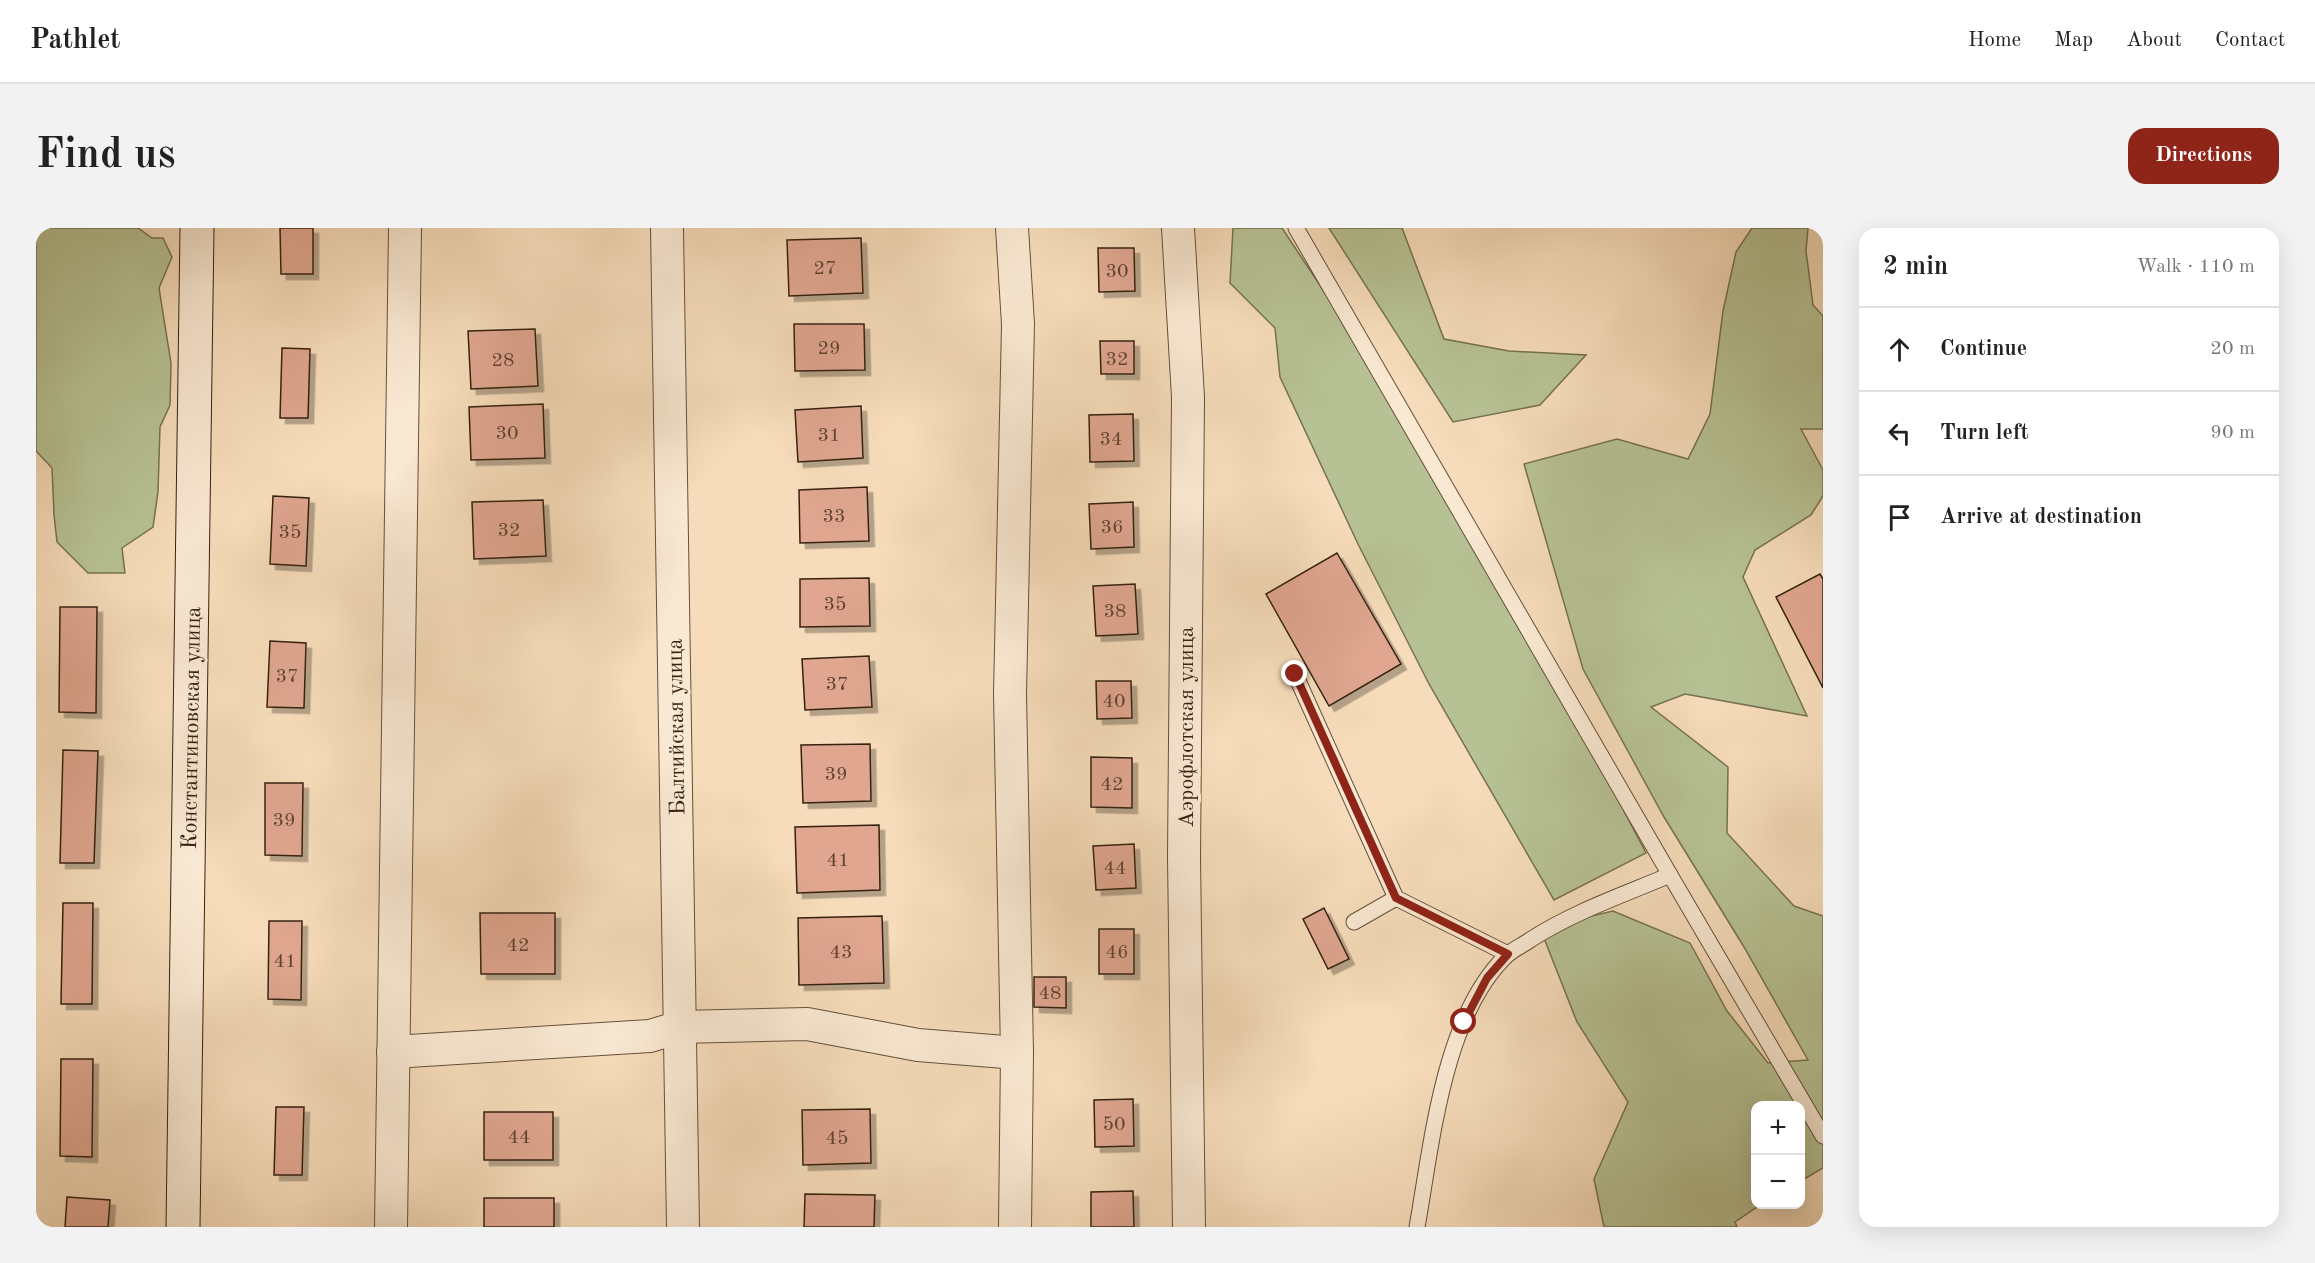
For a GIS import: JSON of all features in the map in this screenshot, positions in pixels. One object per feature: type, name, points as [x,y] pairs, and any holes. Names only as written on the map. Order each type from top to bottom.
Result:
[{"type":"street","name":"Константиновская улица","points":[[183,1227],[196,228]]},
{"type":"street","points":[[391,1227],[405,228]]},
{"type":"street","name":"Балтийская улица","points":[[667,228],[683,1227]]},
{"type":"street","points":[[1012,228],[1018,324],[1010,694],[1017,1053],[1015,1227]]},
{"type":"street","name":"Аэрофлотская улица","points":[[1178,228],[1188,398],[1184,857],[1189,1227]]},
{"type":"street","points":[[393,1052],[650,1036],[680,1027],[807,1024],[918,1045],[1017,1053]]},
{"type":"lane","points":[[1296,228],[1823,1136]]},
{"type":"lane","points":[[1295,674],[1396,898],[1508,954]]},
{"type":"lane","points":[[1417,1227],[1441,1088],[1464,1022],[1487,978],[1508,954],[1556,923],[1670,875]]},
{"type":"lane","points":[[1354,922],[1396,898]]},
{"type":"green space","points":[[36,228],[138,228],[152,238],[163,238],[172,257],[159,288],[171,363],[170,405],[160,427],[158,492],[153,527],[122,548],[125,573],[88,573],[57,542],[52,468],[36,451]]},
{"type":"green space","points":[[1233,228],[1282,228],[1457,492],[1646,853],[1554,900],[1429,684],[1358,544],[1280,377],[1275,328],[1230,283]]},
{"type":"green space","points":[[1329,228],[1402,228],[1444,339],[1509,351],[1586,355],[1540,405],[1453,422]]},
{"type":"green space","points":[[1752,228],[1808,228],[1806,251],[1813,305],[1823,316],[1823,429],[1801,429],[1823,470],[1823,496],[1811,515],[1755,550],[1743,577],[1807,716],[1685,694],[1651,707],[1728,767],[1727,833],[1794,906],[1823,916],[1823,1168],[1805,1179],[1805,1101],[1751,1101],[1751,1209],[1754,1209],[1735,1222],[1737,1227],[1604,1227],[1594,1179],[1628,1102],[1577,1022],[1540,928],[1613,911],[1690,943],[1727,1011],[1768,1063],[1808,1060],[1744,947],[1664,817],[1583,669],[1524,464],[1617,439],[1688,459],[1710,414],[1723,311],[1736,252]]},
{"type":"building","points":[[280,228],[313,228],[313,274],[281,274]]},
{"type":"building","points":[[861,238],[863,293],[789,296],[787,240]]},
{"type":"building","points":[[1098,248],[1134,248],[1135,291],[1099,292]]},
{"type":"building","points":[[794,324],[864,324],[865,370],[795,371]]},
{"type":"building","points":[[535,329],[538,386],[471,389],[468,331]]},
{"type":"building","points":[[1100,341],[1134,341],[1134,374],[1101,374]]},
{"type":"building","points":[[282,348],[310,349],[308,418],[280,418]]},
{"type":"building","points":[[543,404],[545,458],[471,460],[469,407]]},
{"type":"building","points":[[861,406],[863,458],[798,462],[795,410]]},
{"type":"building","points":[[1133,414],[1134,461],[1090,462],[1089,415]]},
{"type":"building","points":[[867,487],[869,541],[800,543],[799,490]]},
{"type":"building","points":[[273,496],[309,498],[306,566],[270,564]]},
{"type":"building","points":[[543,500],[546,556],[474,559],[472,502]]},
{"type":"building","points":[[1133,502],[1134,547],[1091,549],[1089,504]]},
{"type":"building","points":[[1337,553],[1401,664],[1329,706],[1266,594]]},
{"type":"building","points":[[1820,574],[1823,579],[1823,688],[1776,597]]},
{"type":"building","points":[[869,578],[870,626],[800,627],[800,579]]},
{"type":"building","points":[[1135,584],[1138,634],[1096,636],[1093,586]]},
{"type":"building","points":[[60,607],[97,607],[96,713],[59,712]]},
{"type":"building","points":[[270,641],[306,643],[304,708],[267,707]]},
{"type":"building","points":[[869,656],[872,707],[805,710],[802,659]]},
{"type":"building","points":[[1096,681],[1131,681],[1132,718],[1097,719]]},
{"type":"building","points":[[870,744],[871,801],[803,803],[801,745]]},
{"type":"building","points":[[63,750],[98,751],[94,863],[60,863]]},
{"type":"building","points":[[1091,757],[1132,758],[1132,808],[1091,807]]},
{"type":"building","points":[[265,783],[303,783],[302,856],[265,855]]},
{"type":"building","points":[[879,825],[880,890],[797,893],[795,827]]},
{"type":"building","points":[[1134,844],[1136,888],[1096,890],[1093,846]]},
{"type":"building","points":[[63,903],[93,903],[92,1004],[61,1004]]},
{"type":"building","points":[[1324,908],[1349,959],[1328,969],[1303,919]]},
{"type":"building","points":[[480,913],[555,913],[555,974],[481,974]]},
{"type":"building","points":[[882,916],[884,983],[799,985],[798,918]]},
{"type":"building","points":[[269,921],[302,921],[301,1000],[268,999]]},
{"type":"building","points":[[1099,929],[1134,929],[1134,974],[1099,974]]},
{"type":"building","points":[[1034,977],[1066,977],[1066,1008],[1034,1007]]},
{"type":"building","points":[[61,1059],[93,1059],[92,1157],[60,1156]]},
{"type":"building","points":[[1133,1099],[1134,1146],[1095,1147],[1094,1100]]},
{"type":"building","points":[[276,1107],[304,1107],[302,1175],[274,1175]]},
{"type":"building","points":[[870,1109],[871,1163],[803,1165],[802,1110]]},
{"type":"building","points":[[484,1112],[553,1112],[553,1160],[484,1160]]},
{"type":"building","points":[[1133,1191],[1134,1227],[1091,1227],[1091,1192]]},
{"type":"building","points":[[805,1194],[875,1195],[874,1227],[804,1227]]},
{"type":"building","points":[[67,1197],[110,1200],[108,1227],[65,1227]]},
{"type":"building","points":[[484,1198],[554,1198],[554,1227],[484,1227]]},
{"type":"route","points":[[1295,674],[1396,898],[1508,954],[1487,978],[1464,1022]]}]
